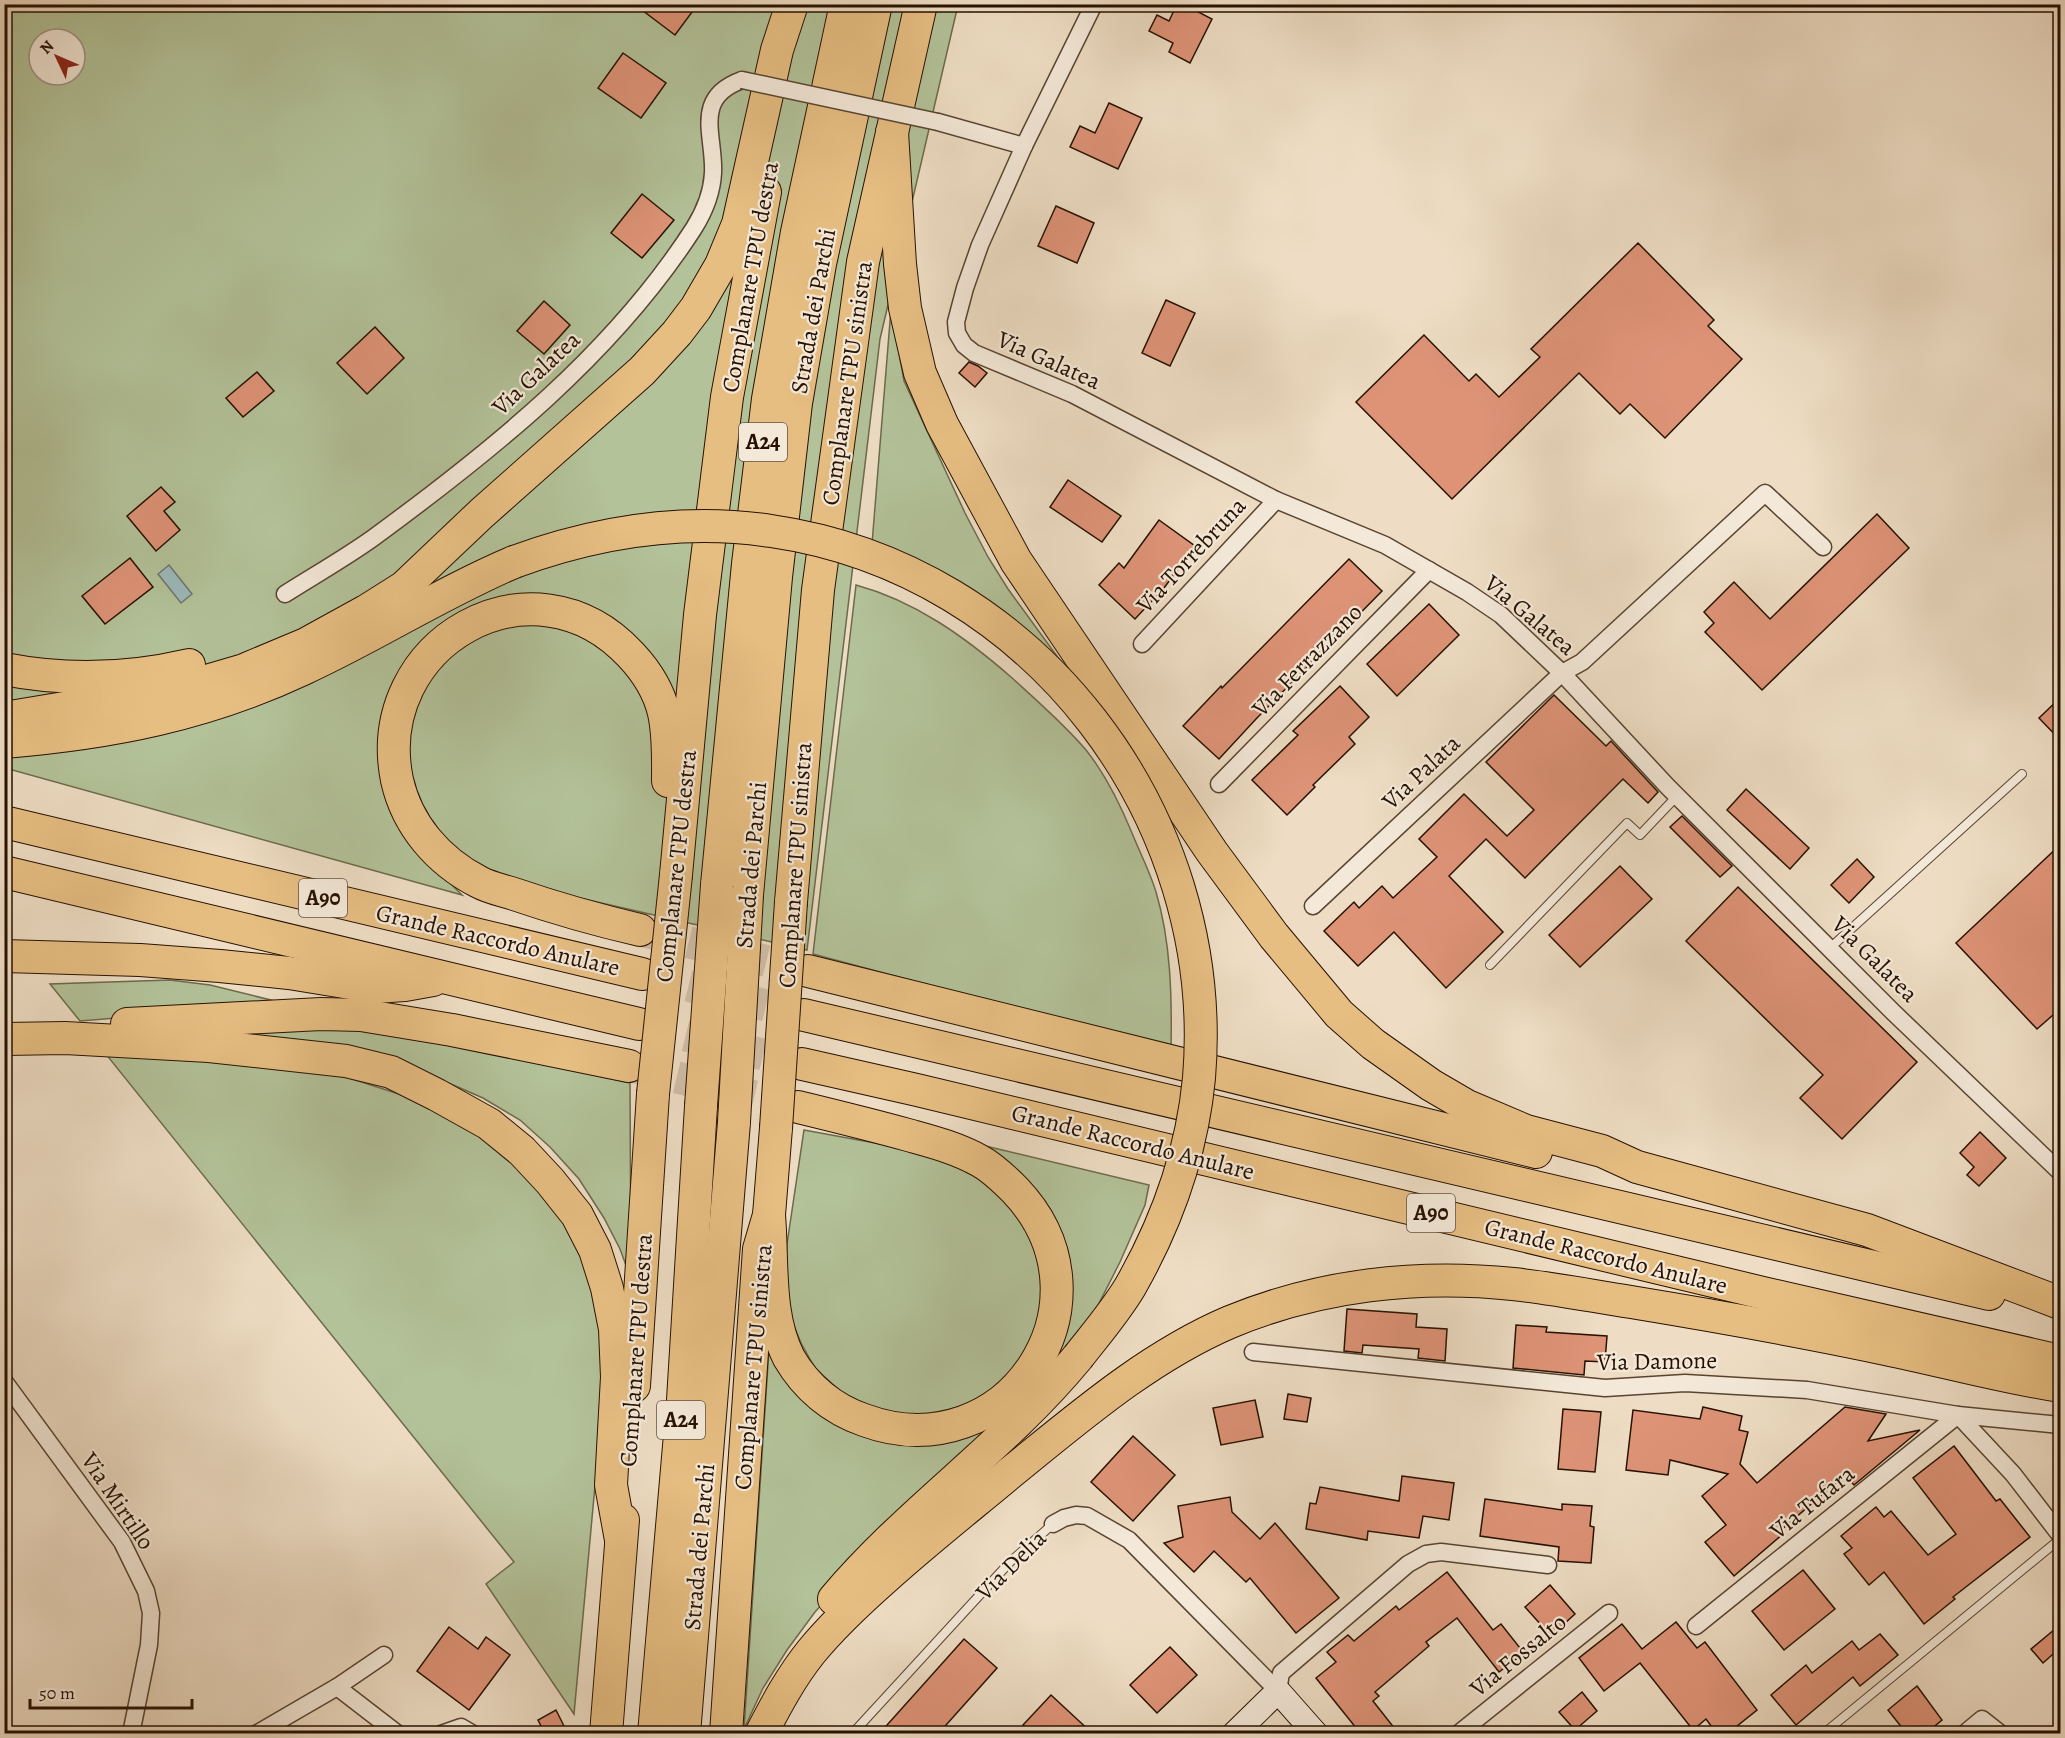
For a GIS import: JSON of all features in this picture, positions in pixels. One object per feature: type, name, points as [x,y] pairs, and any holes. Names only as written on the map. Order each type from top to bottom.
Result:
[{"type":"highway","points":[[4,718],[179,689],[244,670],[306,644],[404,587],[482,513],[642,371],[678,333],[710,285],[738,224],[777,50],[792,4]]},
{"type":"highway","name":"Complanare TPU destra","points":[[606,1734],[638,1333],[653,1094],[678,860],[700,615],[727,397],[800,4]]},
{"type":"highway","name":"Strada dei Parchi","points":[[654,1734],[683,1400],[717,885],[748,564],[768,399],[797,232],[846,4]]},
{"type":"highway","name":"Strada dei Parchi","points":[[684,1734],[734,1122],[747,895],[776,578],[796,403],[820,264],[876,4]]},
{"type":"highway","name":"Complanare TPU sinistra","points":[[726,1734],[759,1249],[769,1215],[787,1118],[791,902],[818,590],[864,262],[921,4]]},
{"type":"highway","points":[[892,132],[905,308],[920,373],[942,424],[1016,561],[1212,852],[1274,936],[1339,1014],[1373,1044],[1431,1085],[1467,1106],[1527,1131],[1602,1151],[1637,1167],[1867,1230],[2061,1303]]},
{"type":"highway","points":[[4,669],[51,676],[133,675],[238,653],[300,630],[359,599],[398,575],[482,513]]},
{"type":"highway","points":[[4,742],[69,737],[124,728],[228,700],[304,669],[455,588],[514,562],[568,544],[595,538],[640,530],[678,527],[758,529],[807,537],[885,562],[925,580],[1002,628],[1033,655],[1057,679],[1107,741],[1148,810],[1169,858],[1180,890],[1197,979],[1200,1064],[1187,1146],[1176,1185],[1161,1225],[1124,1296],[1103,1326],[1078,1357],[1012,1428],[904,1527],[839,1594],[810,1629],[780,1675],[764,1709],[758,1734]]},
{"type":"highway","points":[[640,930],[540,903],[480,883],[453,866],[434,850],[414,824],[401,797],[394,763],[394,737],[399,709],[410,684],[427,658],[448,637],[475,621],[500,612],[529,609],[578,617],[620,643],[635,659],[654,686],[664,713],[669,751],[667,813],[678,860]]},
{"type":"highway","name":"Grande Raccordo Anulare","points":[[4,822],[642,974]]},
{"type":"highway","name":"Grande Raccordo Anulare","points":[[4,872],[639,1024]]},
{"type":"highway","points":[[4,956],[140,960],[220,966],[289,973],[375,987],[405,985],[446,977]]},
{"type":"highway","points":[[808,971],[1599,1167],[1637,1167]]},
{"type":"highway","points":[[65,1038],[94,1026],[321,1014],[361,1015],[452,1030],[629,1066]]},
{"type":"highway","name":"Grande Raccordo Anulare","points":[[804,1015],[2061,1310]]},
{"type":"highway","points":[[4,1039],[65,1038],[209,1046],[346,1061],[391,1072],[489,1124],[522,1152],[550,1181],[577,1215],[595,1250],[607,1288],[615,1329],[617,1377],[611,1485],[621,1540]]},
{"type":"highway","name":"Grande Raccordo Anulare","points":[[802,1064],[1763,1293],[2061,1361]]},
{"type":"highway","points":[[769,1215],[772,1286],[778,1329],[789,1357],[806,1381],[826,1402],[852,1416],[879,1426],[911,1430],[940,1429],[967,1421],[994,1408],[1018,1387],[1038,1360],[1051,1333],[1057,1304],[1055,1265],[1046,1233],[1029,1205],[1009,1184],[983,1163],[956,1148],[787,1118]]},
{"type":"highway","points":[[758,1734],[794,1675],[829,1631],[905,1560],[1009,1474],[1073,1422],[1163,1358],[1228,1323],[1291,1300],[1322,1292],[1381,1283],[1445,1280],[1516,1284],[1705,1314],[2061,1386]]},
{"type":"street","points":[[1024,146],[1094,4]]},
{"type":"street","name":"Via Galatea","points":[[285,594],[372,539],[466,467],[511,430],[613,333],[662,272],[698,221],[709,196],[712,178],[708,120],[712,106],[726,89],[742,80],[938,122],[1024,146],[980,245],[965,288],[956,322],[957,333],[964,345],[974,353],[1072,394],[1276,500],[1386,545],[1467,592],[1501,615],[1562,673],[1677,796],[2061,1172]]},
{"type":"street","name":"Via Palata","points":[[1313,906],[1562,673],[1582,662],[1765,493],[1823,547]]},
{"type":"street","name":"Via Torrebruna","points":[[1142,644],[1276,500]]},
{"type":"street","name":"Via Ferrazzano","points":[[1219,784],[1429,570]]},
{"type":"street","name":"Via Damone","points":[[1253,1352],[1605,1388],[1685,1383],[1807,1390],[1958,1415],[2061,1425]]},
{"type":"street","name":"Via Mirtillo","points":[[4,1381],[122,1542],[146,1591],[151,1613],[149,1645],[131,1734]]},
{"type":"street","points":[[1958,1415],[2013,1474],[2061,1537]]},
{"type":"street","name":"Via Tufara","points":[[1696,1626],[1958,1415]]},
{"type":"street","name":"Via Delia","points":[[1053,1524],[1070,1516],[1087,1516],[1129,1540],[1278,1691],[1316,1734]]},
{"type":"street","points":[[1234,1734],[1278,1691],[1281,1672],[1408,1564],[1421,1556],[1441,1552],[1548,1565]]},
{"type":"street","name":"Via Fossalto","points":[[1458,1734],[1608,1613]]},
{"type":"street","points":[[256,1734],[337,1687],[384,1655]]},
{"type":"street","points":[[337,1687],[398,1734]]},
{"type":"street","points":[[1964,1734],[1982,1719],[2001,1734]]},
{"type":"street","points":[[441,1734],[461,1727],[474,1734]]},
{"type":"lane","points":[[1830,948],[2022,774]]},
{"type":"lane","points":[[1490,965],[1627,823],[1640,835],[1677,796]]},
{"type":"lane","name":"Via Delia","points":[[852,1734],[1010,1562],[1053,1524]]},
{"type":"lane","points":[[1823,1734],[2061,1537]]},
{"type":"green space","points":[[4,5],[958,5],[880,339],[807,950],[431,864],[462,895],[5,768]]},
{"type":"green space","points":[[891,309],[904,381],[965,513],[1008,589],[1070,674],[1023,629],[872,544]]},
{"type":"green space","points":[[856,585],[899,600],[938,622],[976,648],[1059,722],[1086,750],[1100,769],[1112,790],[1151,877],[1161,911],[1170,970],[1171,1050],[813,954]]},
{"type":"green space","points":[[170,980],[210,985],[287,1004],[80,1021],[50,984]]},
{"type":"green space","points":[[280,1026],[401,1032],[630,1083],[631,1279],[620,1249],[604,1218],[579,1179],[550,1147],[520,1120],[483,1098],[435,1077],[206,1032]]},
{"type":"green space","points":[[105,1053],[299,1069],[349,1078],[427,1103],[465,1122],[551,1193],[595,1279],[606,1366],[574,1714],[486,1584],[514,1562]]},
{"type":"green space","points":[[804,1130],[924,1152],[980,1173],[1027,1217],[1046,1271],[1038,1337],[1000,1385],[964,1406],[924,1415],[890,1414],[848,1398],[815,1368],[793,1323],[787,1296],[785,1270]]},
{"type":"green space","points":[[956,1139],[1149,1185],[1145,1205],[1120,1262],[1089,1323],[1059,1366],[863,1559],[815,1612],[763,1688],[744,1729],[769,1349],[809,1401],[960,1436],[1070,1294],[1069,1262],[1061,1232],[1050,1209],[1015,1169]]},
{"type":"water","points":[[169,565],[192,594],[181,603],[158,574]]},
{"type":"building","points":[[634,4],[698,4],[675,35]]},
{"type":"building","points":[[1177,4],[1183,4],[1212,19],[1190,63],[1169,52],[1173,43],[1149,31],[1157,15],[1169,21]]},
{"type":"building","points":[[623,53],[666,83],[641,118],[598,88]]},
{"type":"building","points":[[1109,103],[1142,118],[1118,169],[1070,147],[1080,126],[1095,133]]},
{"type":"building","points":[[642,194],[674,220],[642,258],[611,233]]},
{"type":"building","points":[[1056,206],[1094,223],[1077,263],[1038,246]]},
{"type":"building","points":[[1638,243],[1714,320],[1708,326],[1742,359],[1665,438],[1630,404],[1620,414],[1579,373],[1452,499],[1356,402],[1424,335],[1469,381],[1476,374],[1499,397],[1540,357],[1531,349]]},
{"type":"building","points":[[1166,300],[1195,313],[1170,366],[1142,353]]},
{"type":"building","points":[[544,301],[570,325],[544,354],[517,331]]},
{"type":"building","points":[[375,327],[404,358],[367,394],[337,363]]},
{"type":"building","points":[[969,362],[987,373],[975,387],[959,373]]},
{"type":"building","points":[[257,372],[274,391],[243,417],[226,398]]},
{"type":"building","points":[[1068,480],[1121,516],[1102,542],[1050,507]]},
{"type":"building","points":[[161,487],[175,502],[164,511],[180,530],[156,551],[127,516]]},
{"type":"building","points":[[1877,514],[1909,548],[1762,690],[1705,632],[1714,623],[1704,612],[1734,582],[1770,619]]},
{"type":"building","points":[[1159,520],[1195,546],[1164,588],[1135,619],[1099,585],[1119,563],[1124,568]]},
{"type":"building","points":[[130,558],[153,587],[105,624],[82,596]]},
{"type":"building","points":[[1349,559],[1382,591],[1219,759],[1183,726]]},
{"type":"building","points":[[1429,604],[1459,635],[1397,696],[1367,664]]},
{"type":"building","points":[[1340,686],[1369,717],[1349,737],[1355,744],[1313,785],[1315,787],[1287,815],[1252,780],[1298,735],[1293,731]]},
{"type":"building","points":[[1554,695],[1606,746],[1611,741],[1658,792],[1648,803],[1623,779],[1525,878],[1486,839],[1449,876],[1503,932],[1446,988],[1394,932],[1358,966],[1324,931],[1354,902],[1359,908],[1382,886],[1393,898],[1437,857],[1419,839],[1464,794],[1507,836],[1534,810],[1486,762]]},
{"type":"building","points":[[2061,697],[2061,741],[2039,718]]},
{"type":"building","points":[[1746,789],[1809,848],[1790,869],[1727,810]]},
{"type":"building","points":[[1682,816],[1732,866],[1720,877],[1670,827]]},
{"type":"building","points":[[2061,844],[2061,1008],[2037,1029],[1956,943]]},
{"type":"building","points":[[1857,859],[1874,877],[1849,903],[1831,885]]},
{"type":"building","points":[[1620,866],[1652,899],[1580,967],[1549,935]]},
{"type":"building","points":[[1738,887],[1917,1062],[1842,1139],[1800,1098],[1823,1075],[1686,941]]},
{"type":"building","points":[[1980,1132],[2006,1158],[1979,1186],[1967,1175],[1974,1167],[1960,1153]]},
{"type":"building","points":[[1347,1309],[1417,1314],[1416,1327],[1447,1329],[1445,1361],[1418,1358],[1419,1349],[1363,1345],[1362,1353],[1344,1351]]},
{"type":"building","points":[[1516,1325],[1547,1327],[1546,1332],[1607,1336],[1605,1362],[1585,1361],[1584,1375],[1513,1368]]},
{"type":"building","points":[[1288,1394],[1311,1398],[1307,1422],[1284,1419]]},
{"type":"building","points":[[1255,1400],[1263,1437],[1221,1445],[1213,1408]]},
{"type":"building","points":[[1703,1407],[1742,1416],[1739,1430],[1748,1432],[1740,1464],[1757,1483],[1845,1407],[1886,1414],[1868,1441],[1920,1430],[1854,1485],[1845,1475],[1780,1531],[1783,1534],[1734,1576],[1705,1542],[1726,1525],[1702,1496],[1728,1474],[1670,1460],[1668,1475],[1626,1470],[1633,1410],[1700,1419]]},
{"type":"building","points":[[1563,1409],[1601,1412],[1595,1472],[1558,1469]]},
{"type":"building","points":[[1133,1436],[1175,1475],[1133,1521],[1091,1482]]},
{"type":"building","points":[[1954,1446],[1996,1501],[2000,1499],[2030,1537],[1953,1597],[1955,1599],[1924,1624],[1884,1572],[1869,1585],[1844,1554],[1852,1548],[1841,1536],[1876,1507],[1884,1517],[1891,1511],[1928,1555],[1956,1534],[1913,1478]]},
{"type":"building","points":[[1402,1476],[1454,1483],[1449,1520],[1423,1516],[1419,1538],[1368,1531],[1367,1540],[1306,1529],[1310,1503],[1316,1504],[1320,1487],[1399,1501]]},
{"type":"building","points":[[1230,1497],[1232,1512],[1260,1539],[1275,1523],[1339,1598],[1296,1633],[1250,1578],[1246,1582],[1214,1551],[1194,1572],[1164,1543],[1183,1537],[1178,1506]]},
{"type":"building","points":[[1485,1499],[1562,1510],[1562,1504],[1592,1506],[1590,1526],[1594,1527],[1591,1563],[1558,1561],[1559,1547],[1480,1536]]},
{"type":"building","points":[[1803,1570],[1835,1609],[1784,1650],[1752,1611]]},
{"type":"building","points":[[1447,1572],[1493,1630],[1501,1624],[1524,1653],[1499,1672],[1457,1618],[1426,1642],[1429,1646],[1375,1692],[1379,1696],[1373,1701],[1399,1734],[1361,1734],[1316,1678],[1336,1662],[1327,1652],[1348,1635],[1354,1641],[1396,1606],[1399,1610]]},
{"type":"building","points":[[1550,1585],[1575,1614],[1551,1636],[1525,1607]]},
{"type":"building","points":[[1676,1622],[1697,1648],[1705,1642],[1757,1710],[1727,1734],[1717,1734],[1706,1719],[1693,1730],[1640,1663],[1604,1691],[1579,1658],[1622,1624],[1642,1649]]},
{"type":"building","points":[[2061,1624],[2061,1647],[2043,1663],[2031,1649]]},
{"type":"building","points":[[449,1627],[478,1649],[486,1637],[510,1655],[469,1710],[417,1671]]},
{"type":"building","points":[[1880,1634],[1898,1655],[1860,1686],[1853,1677],[1796,1725],[1771,1695],[1806,1665],[1812,1673],[1852,1641],[1859,1650]]},
{"type":"building","points":[[964,1639],[997,1668],[938,1734],[879,1734]]},
{"type":"building","points":[[1170,1647],[1197,1675],[1157,1713],[1130,1685]]},
{"type":"building","points":[[1917,1686],[1942,1720],[1925,1734],[1907,1734],[1888,1710]]},
{"type":"building","points":[[1582,1692],[1597,1711],[1575,1730],[1559,1712]]},
{"type":"building","points":[[1051,1695],[1093,1734],[1032,1734],[1023,1725]]},
{"type":"building","points":[[556,1710],[568,1734],[545,1734],[538,1720]]},
{"type":"tunnel","points":[[642,931],[808,971]]},
{"type":"tunnel","points":[[642,974],[804,1015]]},
{"type":"tunnel","points":[[639,1024],[802,1064]]},
{"type":"tunnel","points":[[630,1066],[798,1107]]}]
